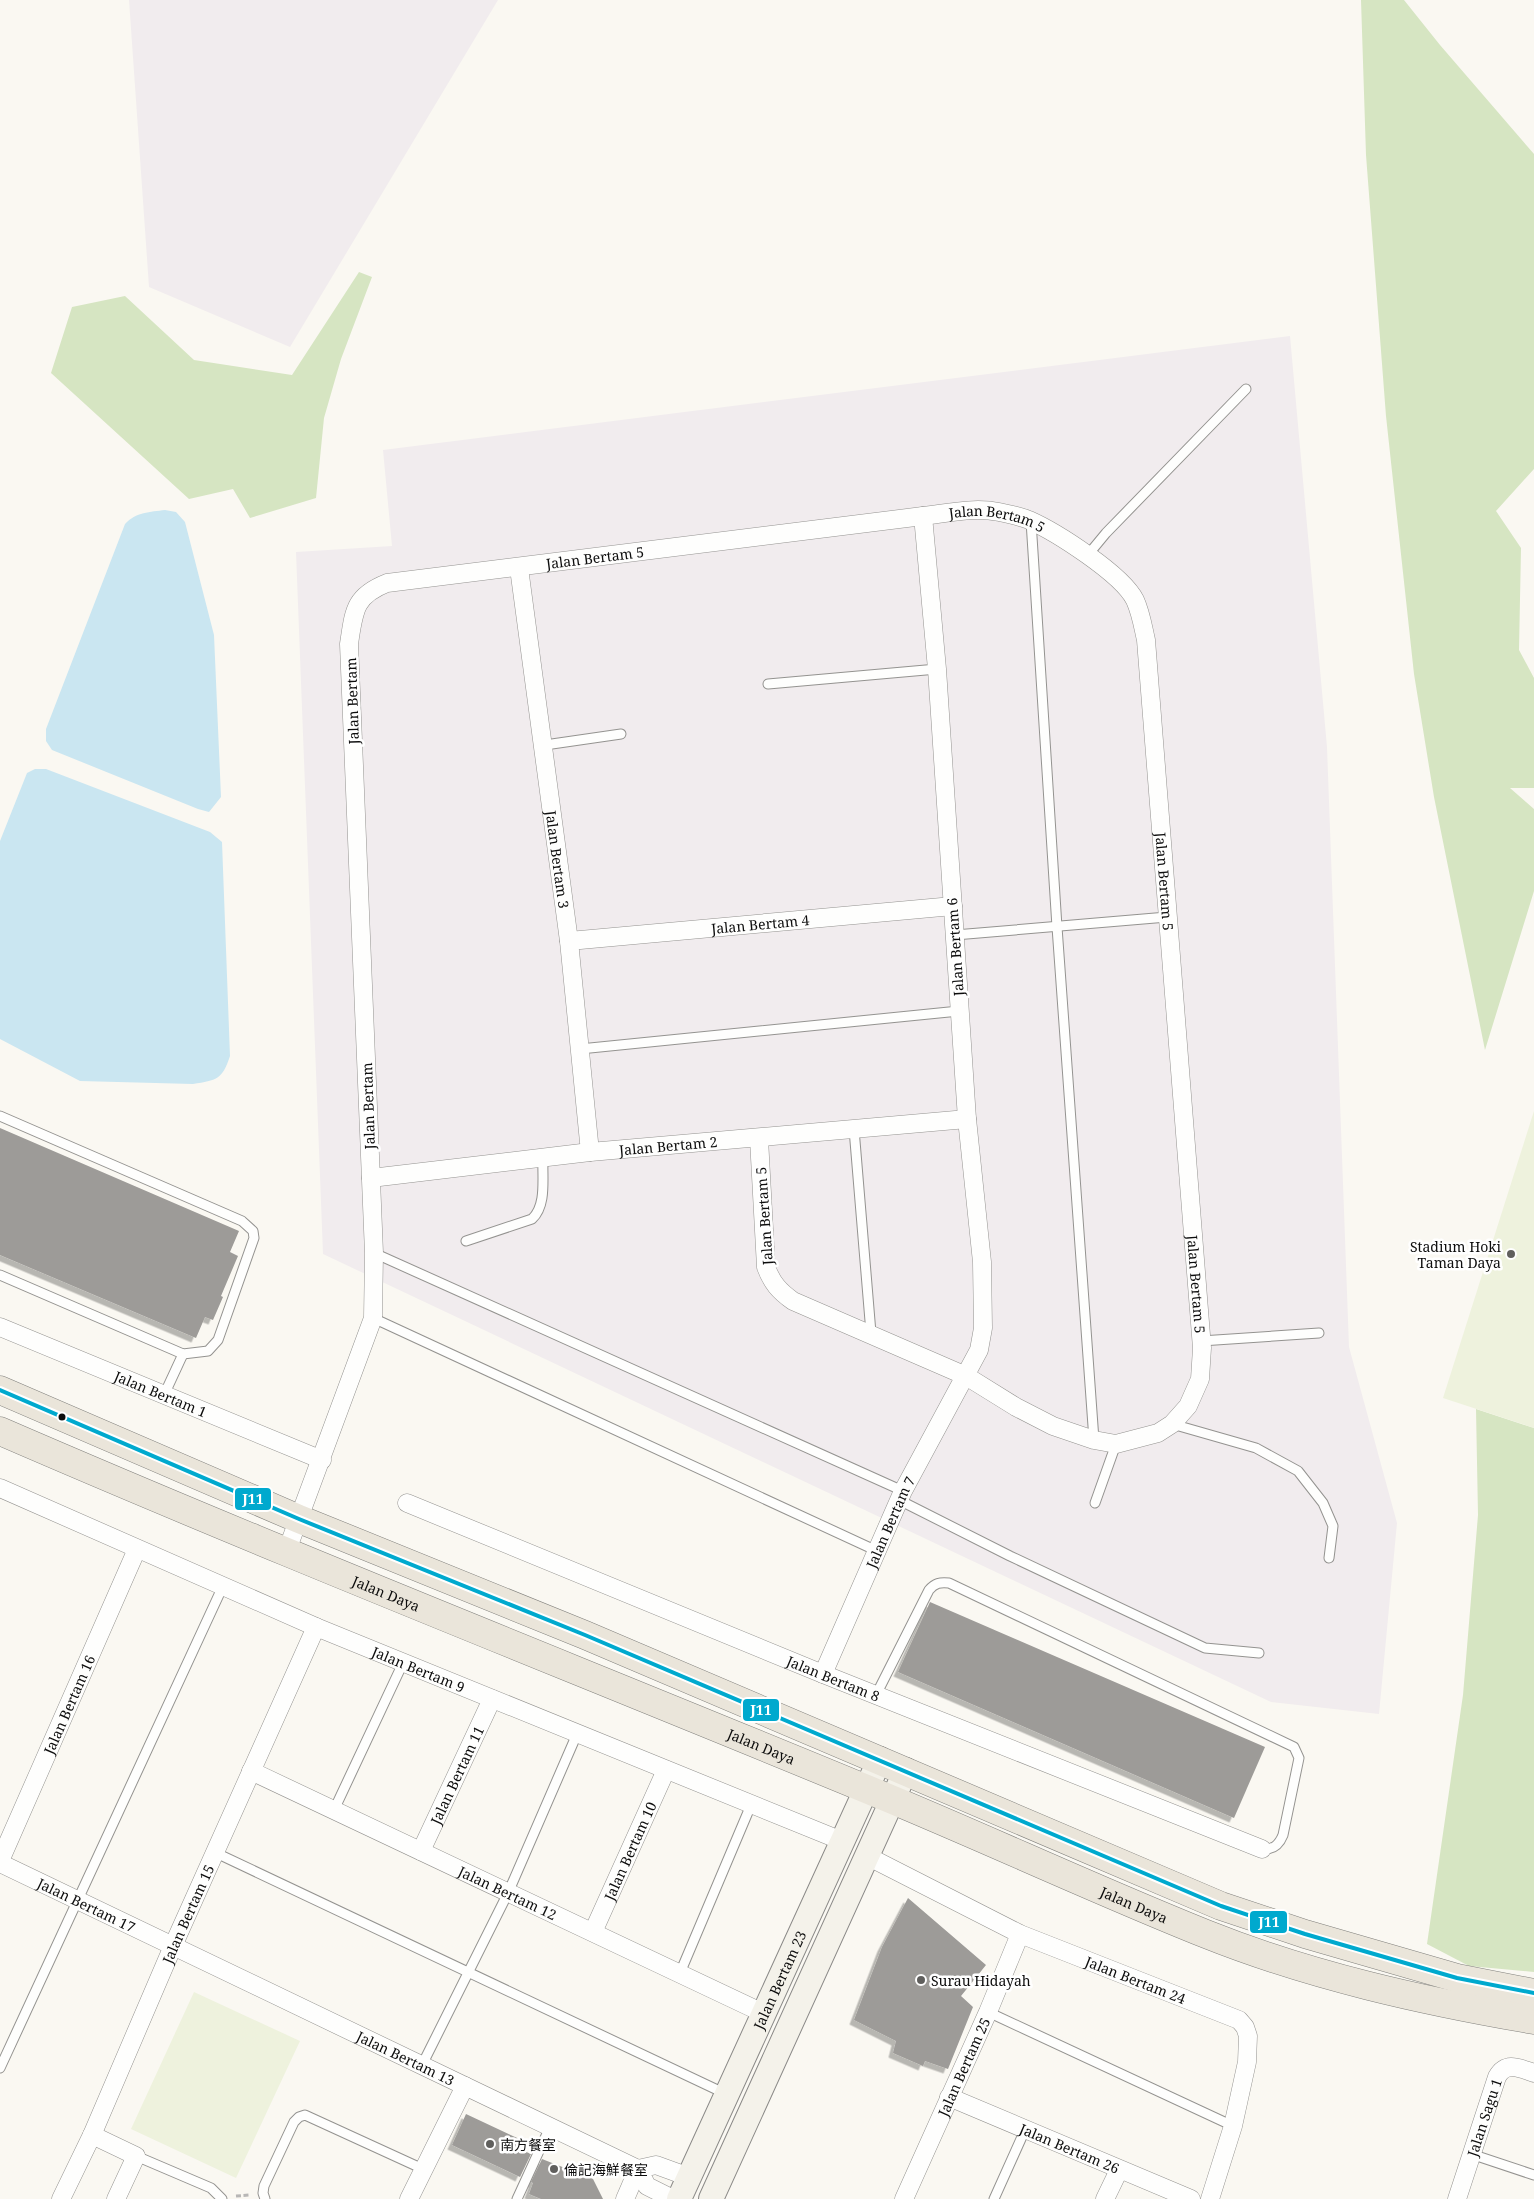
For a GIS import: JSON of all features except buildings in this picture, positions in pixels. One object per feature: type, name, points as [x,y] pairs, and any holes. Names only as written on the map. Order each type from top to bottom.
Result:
[{"type":"main road","points":[[0,1390],[299,1519],[585,1635],[1222,1906],[1305,1934],[1457,1978],[1534,1993]]},
{"type":"main road","name":"Jalan Daya","points":[[0,1431],[286,1553],[892,1799],[1208,1935],[1293,1965],[1450,2006],[1534,2020]]},
{"type":"street","name":"Jalan Bertam 5","points":[[349,644],[353,616],[360,601],[372,589],[387,583],[923,516],[980,511],[997,512],[1030,521],[1087,556],[1125,586],[1135,599],[1142,618],[1146,640],[1202,1341],[1200,1379],[1188,1406],[1172,1424],[1158,1433],[1116,1444],[1094,1440],[1053,1426],[966,1376],[871,1333],[793,1301],[780,1292],[771,1281],[766,1267],[759,1139]]},
{"type":"street","name":"Jalan Bertam 6","points":[[923,516],[938,669],[959,1011],[984,1301],[983,1328],[979,1350],[966,1376]]},
{"type":"street","name":"Jalan Bertam 3","points":[[519,568],[570,941],[590,1152]]},
{"type":"street","name":"Jalan Bertam","points":[[286,1553],[373,1318],[374,1253],[349,644]]},
{"type":"street","name":"Jalan Bertam 4","points":[[570,941],[953,906]]},
{"type":"street","name":"Jalan Bertam 2","points":[[371,1178],[590,1152],[967,1120]]},
{"type":"street","name":"Jalan Bertam 1","points":[[0,1326],[322,1460]]},
{"type":"street","name":"Jalan Bertam 7","points":[[823,1674],[901,1496],[966,1376]]},
{"type":"street","name":"Jalan Bertam 9","points":[[0,1488],[316,1627],[842,1841]]},
{"type":"street","name":"Jalan Bertam 8","points":[[407,1503],[823,1674],[1262,1848]]},
{"type":"street","name":"Jalan Bertam 16","points":[[0,1862],[137,1549]]},
{"type":"street","name":"Jalan Bertam 15","points":[[61,2199],[92,2134],[214,1852],[316,1627]]},
{"type":"street","name":"Jalan Bertam 11","points":[[421,1851],[492,1699]]},
{"type":"street","name":"Jalan Bertam 23","points":[[679,2199],[880,1759]]},
{"type":"street","name":"Jalan Bertam 10","points":[[593,1932],[666,1770]]},
{"type":"street","name":"Jalan Bertam 23","points":[[711,2199],[906,1770]]},
{"type":"street","name":"Jalan Bertam 12","points":[[251,1771],[763,2014]]},
{"type":"street","name":"Jalan Bertam 24","points":[[867,1856],[1020,1934],[1239,2020],[1245,2027],[1248,2036],[1247,2062],[1233,2126],[1210,2199]]},
{"type":"street","name":"Jalan Bertam 17","points":[[0,1862],[173,1946]]},
{"type":"street","name":"Jalan Bertam 25","points":[[904,2199],[988,2012],[1020,1934]]},
{"type":"street","name":"Jalan Bertam 13","points":[[173,1946],[638,2169],[647,2186],[673,2199]]},
{"type":"street","name":"Jalan Sagu 1","points":[[1457,2199],[1496,2077],[1501,2070],[1513,2066],[1534,2073]]},
{"type":"street","points":[[409,2199],[465,2086]]},
{"type":"street","name":"Jalan Bertam 26","points":[[949,2097],[1191,2199]]},
{"type":"street","points":[[92,2134],[136,2156],[116,2199]]},
{"type":"street","name":"Jalan Bertam 13","points":[[638,2169],[656,2165],[689,2177]]},
{"type":"street","points":[[625,2199],[638,2169]]},
{"type":"street","points":[[1105,2199],[1119,2170]]},
{"type":"lane","points":[[1087,556],[1106,533],[1246,388]]},
{"type":"lane","points":[[1030,521],[1094,1440]]},
{"type":"lane","points":[[768,684],[938,669]]},
{"type":"lane","points":[[544,746],[621,734]]},
{"type":"lane","points":[[955,935],[1167,918]]},
{"type":"lane","points":[[580,1049],[959,1011]]},
{"type":"lane","points":[[0,1116],[249,1226],[253,1231],[253,1245],[218,1340],[208,1351],[183,1354],[0,1275]]},
{"type":"lane","points":[[854,1129],[871,1333]]},
{"type":"lane","points":[[466,1241],[532,1219],[538,1213],[541,1204],[543,1158]]},
{"type":"lane","points":[[374,1253],[901,1496],[1010,1556],[1205,1648],[1259,1653]]},
{"type":"lane","points":[[373,1318],[877,1551]]},
{"type":"lane","points":[[1202,1341],[1319,1333]]},
{"type":"lane","points":[[164,1395],[183,1354]]},
{"type":"lane","points":[[1172,1424],[1256,1448],[1298,1471],[1323,1503],[1333,1526],[1329,1558]]},
{"type":"lane","points":[[1095,1503],[1116,1444]]},
{"type":"lane","points":[[876,1695],[929,1590],[934,1584],[948,1583],[1294,1747],[1299,1758],[1283,1835],[1277,1846],[1271,1849],[1262,1848]]},
{"type":"lane","points":[[0,2068],[222,1586]]},
{"type":"lane","points":[[334,1810],[403,1663]]},
{"type":"lane","points":[[422,2066],[508,1892],[577,1734]]},
{"type":"lane","points":[[680,1973],[752,1805]]},
{"type":"lane","points":[[214,1852],[726,2094]]},
{"type":"lane","points":[[988,2012],[1233,2126]]},
{"type":"lane","points":[[264,2196],[294,2122],[299,2117],[305,2115],[423,2169]]},
{"type":"lane","points":[[517,2199],[550,2127]]},
{"type":"lane","points":[[994,2199],[1025,2130]]},
{"type":"lane","points":[[1471,2154],[1534,2175]]},
{"type":"lane","points":[[136,2156],[211,2188],[222,2199]]},
{"type":"path","points":[[222,2199],[264,2196]]},
{"type":"shaded area","points":[[129,0],[498,0],[290,347],[149,287]]},
{"type":"shaded area","points":[[1290,336],[1327,747],[1349,1347],[1397,1523],[1379,1714],[1271,1702],[323,1254],[296,552],[392,546],[383,450]]},
{"type":"green space","points":[[1361,0],[1404,0],[1440,45],[1534,154],[1534,469],[1496,511],[1521,548],[1519,650],[1534,678],[1534,788],[1510,788],[1534,809],[1534,891],[1485,1050],[1434,797],[1414,674],[1386,416],[1366,155]]},
{"type":"green space","points":[[359,272],[372,277],[341,359],[324,418],[316,498],[250,518],[233,489],[189,499],[51,373],[72,307],[125,296],[194,360],[292,375]]},
{"type":"green space","name":"Stadium Hoki Taman Daya","points":[[1534,1111],[1534,1428],[1443,1398]]},
{"type":"green space","points":[[1476,1409],[1534,1428],[1534,1972],[1469,1966],[1427,1944],[1463,1695],[1478,1515]]},
{"type":"green space","points":[[194,1992],[300,2041],[236,2178],[131,2129]]},
{"type":"water","points":[[165,510],[176,512],[185,522],[214,635],[221,797],[209,812],[52,750],[46,741],[46,729],[125,524],[139,515]]},
{"type":"water","points":[[35,769],[46,769],[210,832],[222,842],[230,1056],[218,1078],[193,1084],[80,1081],[0,1039],[0,841],[27,773]]},
{"type":"transit line","name":"J11","points":[[0,1390],[299,1519],[585,1635],[1221,1906],[1305,1934],[1457,1978],[1534,1993]]},
{"type":"place","name":"Stadium Hoki Taman Daya","points":[[1511,1254]]},
{"type":"place","name":"Surau Hidayah","points":[[921,1980]]},
{"type":"place","name":"南方餐室","points":[[490,2144]]},
{"type":"place","name":"倫記海鮮餐室","points":[[554,2169]]}]
